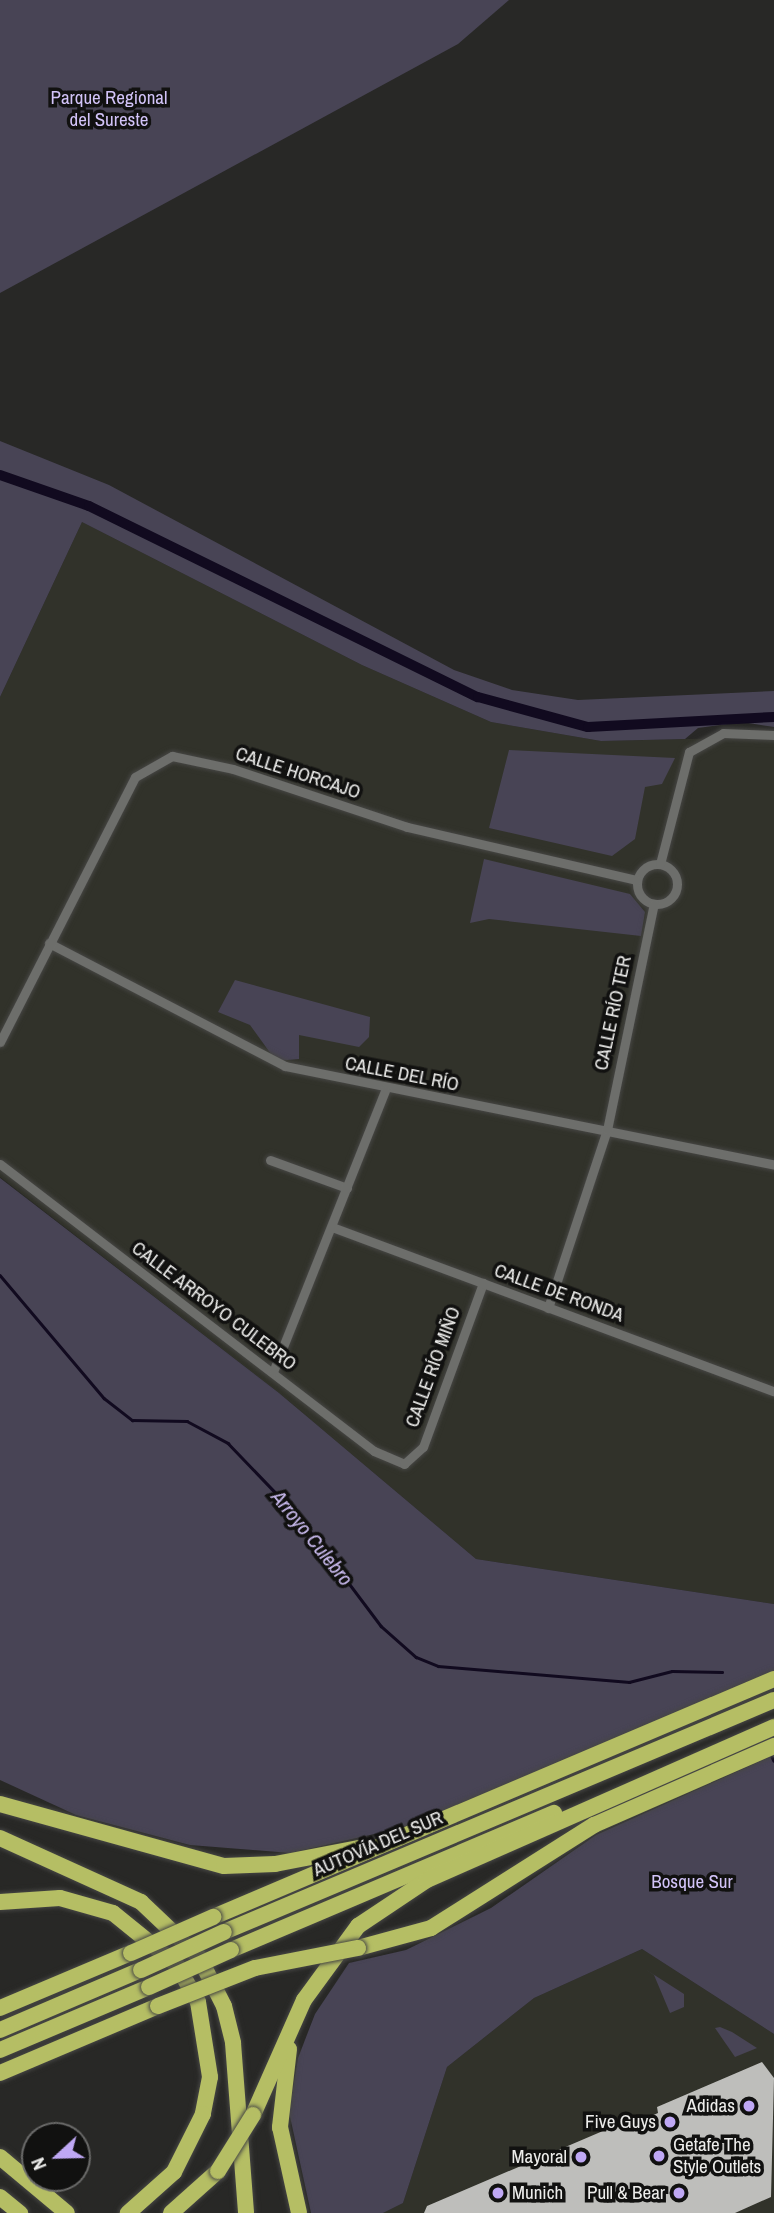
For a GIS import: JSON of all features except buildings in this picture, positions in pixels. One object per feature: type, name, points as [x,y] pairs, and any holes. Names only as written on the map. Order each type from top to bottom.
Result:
[{"type":"highway","points":[[0,2008],[774,1679]]},
{"type":"highway","name":"AUTOVÍA DEL SUR","points":[[0,2030],[774,1700]]},
{"type":"highway","name":"AUTOVÍA DEL SUR","points":[[0,2050],[774,1721]]},
{"type":"highway","points":[[171,2213],[218,2171],[253,2115],[295,2023],[358,1926],[390,1902],[774,1727]]},
{"type":"highway","points":[[0,2073],[256,1968],[358,1948],[431,1927],[593,1825],[774,1746]]},
{"type":"highway","points":[[0,1804],[224,1866],[331,1856],[410,1835]]},
{"type":"highway","points":[[0,1838],[98,1878],[167,1922],[199,1957],[224,2006],[246,2213]]},
{"type":"highway","points":[[0,1848],[98,1878]]},
{"type":"highway","points":[[0,1902],[60,1898],[113,1913],[176,1964],[198,2002],[210,2077],[203,2114],[174,2172],[130,2212]]},
{"type":"highway","points":[[295,2023],[280,2127],[299,2213]]},
{"type":"highway","points":[[0,2157],[67,2213]]},
{"type":"highway","points":[[0,2197],[20,2213]]},
{"type":"street","points":[[660,864],[689,752],[723,733],[774,735]]},
{"type":"street","name":"CALLE HORCAJO","points":[[49,943],[135,777],[172,756],[233,769],[407,827],[638,880]]},
{"type":"street","points":[[660,864],[675,875],[677,888],[671,899],[653,904],[642,898],[638,880],[648,866],[660,864]]},
{"type":"street","name":"CALLE RÍO TER","points":[[548,1308],[607,1130],[653,904]]},
{"type":"street","points":[[0,1042],[49,943]]},
{"type":"street","name":"CALLE DEL RÍO","points":[[49,943],[285,1066],[385,1090],[607,1130],[774,1165]]},
{"type":"street","points":[[273,1372],[385,1090]]},
{"type":"street","points":[[270,1160],[347,1188]]},
{"type":"street","name":"CALLE ARROYO CULEBRO","points":[[0,1164],[374,1451],[413,1461]]},
{"type":"street","name":"CALLE DE RONDA","points":[[332,1227],[774,1391]]},
{"type":"street","name":"CALLE RÍO MIÑO","points":[[413,1461],[483,1283]]},
{"type":"shaded area","points":[[82,522],[362,665],[491,722],[601,741],[774,737],[774,1604],[476,1559],[279,1393],[0,1177],[0,697]]},
{"type":"shaded area","points":[[642,1949],[774,2034],[774,2213],[383,2213],[403,2203],[447,2067],[534,1998]]},
{"type":"green space","name":"Parque Regional del Sureste","points":[[0,0],[509,0],[458,44],[0,293]]},
{"type":"green space","points":[[0,441],[109,485],[454,670],[512,690],[578,700],[774,691],[774,727],[742,722],[698,728],[685,739],[601,741],[491,722],[362,665],[82,522],[0,697]]},
{"type":"green space","points":[[509,750],[675,758],[662,784],[645,787],[635,839],[612,856],[489,828]]},
{"type":"green space","points":[[484,859],[630,894],[645,912],[641,936],[489,919],[470,923]]},
{"type":"green space","points":[[235,980],[370,1017],[369,1037],[359,1047],[299,1035],[299,1059],[276,1061],[250,1025],[218,1012]]},
{"type":"green space","points":[[0,1178],[279,1393],[476,1559],[774,1604],[774,1673],[401,1828],[290,1853],[190,1845],[76,1815],[0,1780]]},
{"type":"green space","name":"Bosque Sur","points":[[774,1755],[774,2034],[642,1949],[534,1998],[447,2067],[403,2203],[383,2213],[311,2213],[289,2112],[298,2058],[315,2014],[349,1963],[406,1950],[491,1908],[596,1835]]},
{"type":"green space","points":[[645,1969],[684,1994],[684,2007],[670,2013],[654,1975]]},
{"type":"green space","points":[[720,2027],[757,2048],[735,2057],[715,2028]]},
{"type":"waterway","points":[[0,475],[89,506],[478,697],[588,727],[774,717]]},
{"type":"waterway","name":"Arroyo Culebro","points":[[0,1275],[104,1398],[132,1420],[187,1421],[228,1443],[300,1518],[381,1626],[416,1657],[438,1666],[629,1682],[672,1671],[722,1672]]},
{"type":"waterway","name":"Arroyo Culebro","points":[[772,1757],[774,1761]]},
{"type":"place","name":"Adidas","points":[[749,2106]]},
{"type":"place","name":"Five Guys","points":[[670,2122]]},
{"type":"place","name":"Getafe The Style Outlets","points":[[659,2156]]},
{"type":"place","name":"Mayoral","points":[[581,2157]]},
{"type":"place","name":"Munich","points":[[498,2193]]},
{"type":"place","name":"Pull & Bear","points":[[679,2193]]}]
